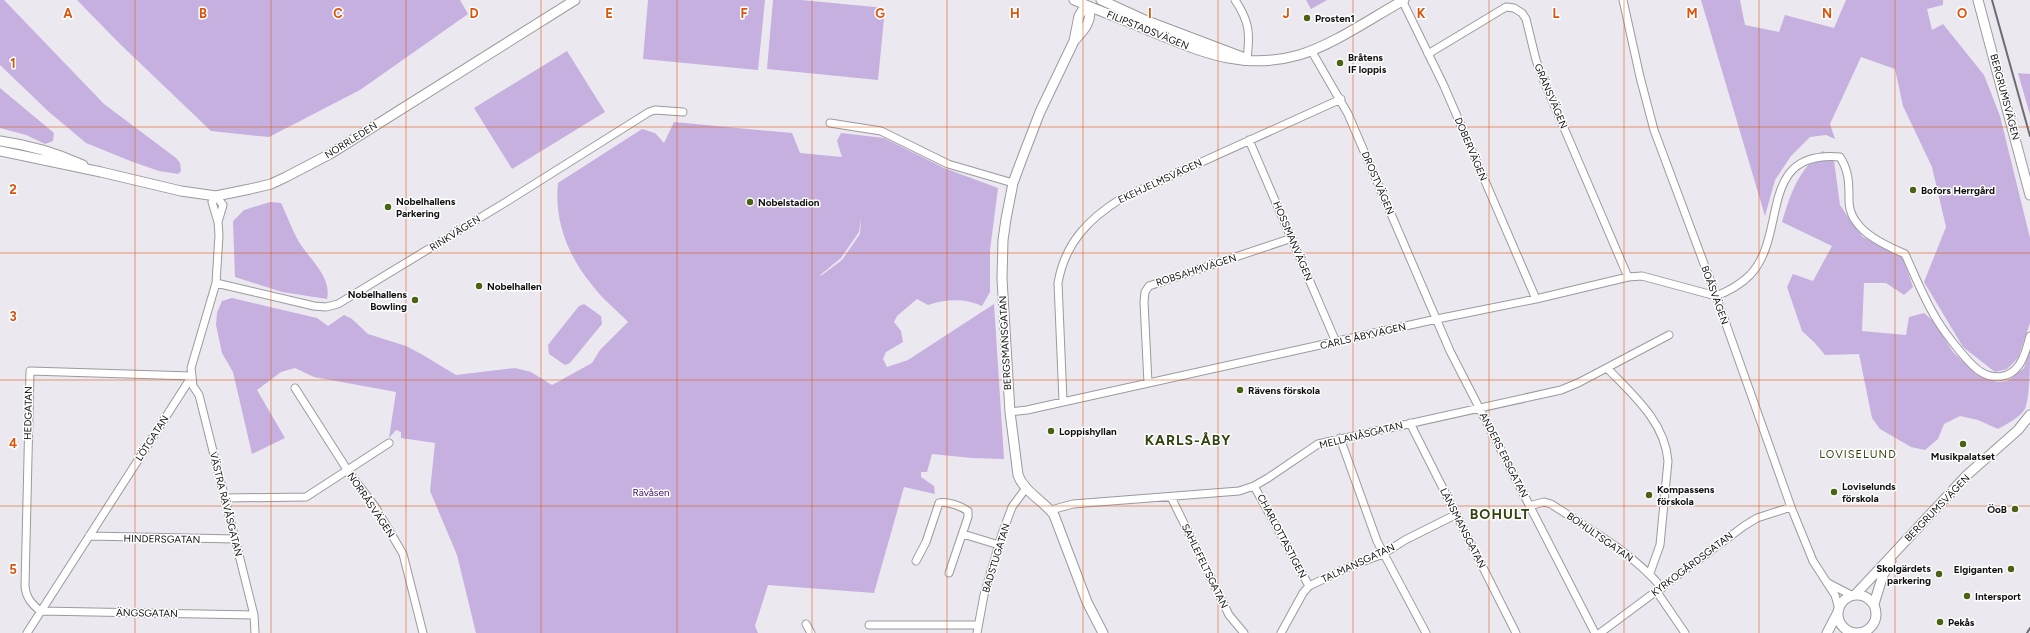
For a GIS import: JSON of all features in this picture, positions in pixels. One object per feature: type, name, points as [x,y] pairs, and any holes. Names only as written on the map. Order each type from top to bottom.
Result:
[{"type":"street","name":"NORRLEDEN","points":[[0,151],[101,172],[181,191],[216,196],[271,184],[302,170],[575,0]]},
{"type":"street","name":"FILIPSTADSVÄGEN","points":[[1074,0],[1091,3],[1207,54],[1237,61],[1246,59],[1282,59],[1311,50],[1403,0]]},
{"type":"street","name":"FILIPSTADSVÄGEN","points":[[1101,0],[1147,21],[1246,59]]},
{"type":"street","points":[[1235,0],[1243,12],[1249,28],[1246,59]]},
{"type":"street","name":"DOBERVÄGEN","points":[[1403,0],[1462,127],[1536,300]]},
{"type":"street","name":"BOÅSVÄGEN","points":[[1623,0],[1638,69],[1654,130],[1716,296],[1791,507],[1813,561],[1828,583],[1838,610]]},
{"type":"street","name":"BERGRUMSVÄGEN","points":[[1978,0],[2023,163],[2030,195]]},
{"type":"street","name":"BERGSMANSGATAN","points":[[1091,3],[1079,16],[1074,41],[1040,112],[1013,183],[1006,219],[1002,259],[1010,412],[1018,475],[1026,488],[1051,510],[1057,521],[1087,602],[1103,633]]},
{"type":"street","name":"GRÄNSVÄGEN","points":[[1428,54],[1506,7],[1514,8],[1522,13],[1526,19],[1536,60],[1543,79],[1628,277]]},
{"type":"street","name":"DROSTVÄGEN","points":[[1311,50],[1341,99],[1436,319]]},
{"type":"street","name":"EKEHJELMSVÄGEN","points":[[1063,401],[1058,283],[1060,268],[1065,255],[1082,229],[1095,216],[1122,198],[1341,99]]},
{"type":"street","name":"RINKVÄGEN","points":[[216,283],[314,306],[326,307],[338,304],[649,112],[655,110],[683,112]]},
{"type":"street","points":[[830,123],[881,131],[948,164],[1013,183]]},
{"type":"street","name":"HOSSMANVÄGEN","points":[[1249,140],[1336,342]]},
{"type":"street","name":"NORRLEDEN","points":[[0,141],[58,154],[101,172]]},
{"type":"street","points":[[1716,296],[1738,285],[1755,268],[1767,241],[1780,192],[1789,174],[1804,161],[1814,157],[1840,158],[1846,166],[1849,177],[1848,200],[1850,211],[1855,220],[1878,241],[1905,254],[1922,292],[1938,321],[1962,353],[1980,372],[1993,377],[2008,375],[2019,366],[2030,336]]},
{"type":"street","name":"LÖTGATAN","points":[[27,633],[192,376],[191,368],[216,283],[218,263],[218,222],[223,205],[216,196],[212,202],[218,222]]},
{"type":"street","name":"ROBSAHMVÄGEN","points":[[1148,383],[1144,302],[1145,292],[1149,286],[1292,238]]},
{"type":"street","name":"CARLS ÅBYVÄGEN","points":[[1010,412],[1027,410],[1436,319],[1536,300],[1628,277],[1642,276],[1716,296]]},
{"type":"street","name":"ANDERS ERSGATAN","points":[[1436,319],[1529,506],[1596,633]]},
{"type":"street","name":"MELLANÅSGATAN","points":[[1051,510],[1073,504],[1226,492],[1254,486],[1318,444],[1561,390],[1607,368],[1669,335]]},
{"type":"street","points":[[1607,368],[1650,415],[1659,427],[1667,448],[1668,461],[1660,545],[1650,573]]},
{"type":"street","name":"HEDGATAN","points":[[40,611],[32,604],[26,595],[25,586],[30,371],[192,376]]},
{"type":"street","name":"VÄSTRA RÄVÅSGATAN","points":[[192,376],[194,386],[199,395],[254,615],[255,633]]},
{"type":"street","name":"NORRÅSVÄGEN","points":[[295,388],[348,471],[370,499],[403,554],[423,633]]},
{"type":"street","name":"BERGRUMSVÄGEN","points":[[1853,595],[1896,552],[1967,475],[2018,430],[2030,415]]},
{"type":"street","name":"LÄNSMANSGATAN","points":[[1410,423],[1516,633]]},
{"type":"street","points":[[1340,438],[1383,554],[1426,633]]},
{"type":"street","points":[[225,498],[306,497],[389,443]]},
{"type":"street","name":"CHARLOTTASTIGEN","points":[[1254,486],[1309,586]]},
{"type":"street","name":"BADSTUGATAN","points":[[977,629],[988,579],[1012,507],[1026,488]]},
{"type":"street","name":"SAHLEFELTSGATAN","points":[[1171,497],[1229,615],[1244,633]]},
{"type":"street","points":[[916,561],[926,542],[939,503],[944,502],[964,508],[968,511],[968,517],[949,574]]},
{"type":"street","name":"BOHULTSGATAN","points":[[1529,506],[1544,502],[1551,504],[1650,573],[1685,633]]},
{"type":"street","name":"KYRKOGÅRDSGATAN","points":[[1600,633],[1744,526],[1758,518],[1791,507]]},
{"type":"street","name":"TALMANSGATAN","points":[[1281,633],[1303,593],[1309,586],[1351,566],[1383,554],[1405,540],[1456,515]]},
{"type":"street","points":[[963,534],[999,545]]},
{"type":"street","name":"HINDERSGATAN","points":[[89,536],[235,539]]},
{"type":"street","name":"BERGRUMSVÄGEN","points":[[1874,604],[1883,575],[1896,552]]},
{"type":"street","name":"BOÅSVÄGEN","points":[[1828,583],[1853,595]]},
{"type":"street","points":[[1827,633],[1844,600],[1853,595],[1866,596],[1874,604],[1877,611],[1873,626],[1863,632],[1856,633],[1849,631],[1837,633]]},
{"type":"street","points":[[1838,610],[1841,623],[1849,631]]},
{"type":"street","name":"ÄNGSGATAN","points":[[40,611],[254,615]]},
{"type":"street","points":[[1875,621],[1878,633]]},
{"type":"street","points":[[806,624],[811,633]]},
{"type":"street","points":[[869,625],[977,629]]},
{"type":"green space","points":[[0,0],[4,0],[104,104],[176,158],[180,163],[181,171],[178,174],[159,171],[86,143],[49,112],[0,65]]},
{"type":"green space","points":[[77,0],[460,0],[468,14],[360,90],[269,137],[211,131],[120,44]]},
{"type":"green space","points":[[648,0],[765,0],[758,70],[643,59]]},
{"type":"green space","points":[[773,0],[801,0],[885,8],[878,80],[767,69]]},
{"type":"green space","points":[[1306,0],[1327,0],[1311,9]]},
{"type":"green space","points":[[1701,0],[1740,0],[1745,25],[1779,32],[1785,15],[1834,28],[1846,0],[1943,0],[1943,5],[1927,9],[1932,30],[1943,24],[1984,75],[2000,116],[2030,238],[2030,323],[2018,358],[2007,369],[1995,372],[1963,347],[1924,282],[1946,227],[1932,167],[1903,106],[1895,69],[1861,57],[1830,124],[1835,139],[1826,135],[1810,137],[1791,156],[1775,180],[1765,216]]},
{"type":"green space","points":[[567,51],[605,112],[512,169],[474,108]]},
{"type":"green space","points":[[2018,73],[2030,74],[2030,115]]},
{"type":"green space","points":[[0,88],[54,133],[53,141],[45,144],[26,135],[0,128]]},
{"type":"green space","name":"Rävåsen","points":[[674,122],[792,133],[800,153],[842,157],[837,141],[841,133],[884,138],[944,168],[998,188],[990,250],[990,292],[982,306],[976,303],[955,300],[928,305],[917,299],[897,316],[894,322],[901,331],[903,342],[886,352],[883,359],[887,367],[908,360],[994,304],[1004,459],[972,458],[932,454],[927,472],[921,472],[921,477],[934,486],[935,494],[904,487],[874,593],[768,585],[755,626],[758,633],[476,633],[457,555],[430,491],[435,443],[401,438],[401,432],[396,430],[389,438],[396,392],[314,377],[295,368],[281,372],[257,390],[285,438],[252,454],[233,372],[222,353],[216,325],[217,313],[222,301],[232,298],[317,318],[328,326],[344,315],[352,319],[368,334],[406,346],[456,375],[515,368],[531,372],[552,385],[592,363],[600,350],[628,322],[596,290],[583,274],[576,262],[564,237],[558,211],[558,183],[642,129],[655,133],[664,143]],"holes":[[[861,218],[860,234],[842,260],[819,276],[841,258],[859,232]]]},
{"type":"green space","points":[[1823,151],[1834,161],[1840,205],[1863,237],[1903,258],[1913,287],[1904,295],[1886,283],[1864,283],[1862,331],[1906,335],[1909,317],[1924,313],[1933,321],[1953,352],[1977,375],[1997,382],[2007,381],[2024,368],[2030,350],[2027,403],[2025,409],[2009,423],[1998,429],[1978,420],[1960,416],[1944,424],[1938,439],[1925,450],[1911,447],[1880,429],[1872,418],[1859,354],[1825,355],[1802,331],[1787,287],[1793,274],[1813,281],[1832,246],[1782,222],[1792,192],[1801,174]]},
{"type":"green space","points":[[270,202],[281,203],[299,242],[323,276],[328,291],[327,299],[282,292],[235,277],[233,221],[244,210]]},
{"type":"green space","points":[[584,304],[601,316],[602,324],[570,363],[565,365],[549,354],[548,345],[579,306]]},
{"type":"railway","points":[[1992,0],[2030,136]]},
{"type":"railway","points":[[2027,633],[2030,628]]},
{"type":"place","name":"Prosten1","points":[[1307,18]]},
{"type":"place","name":"Bråtens IF loppis","points":[[1340,63]]},
{"type":"place","name":"Bofors Herrgård","points":[[1913,190]]},
{"type":"place","name":"Nobelstadion","points":[[750,202]]},
{"type":"place","name":"Nobelhallens Parkering","points":[[388,207]]},
{"type":"place","name":"Nobelhallen","points":[[479,286]]},
{"type":"place","name":"Nobelhallens Bowling","points":[[415,300]]},
{"type":"place","name":"Rävens förskola","points":[[1240,390]]},
{"type":"place","name":"Loppishyllan","points":[[1051,431]]},
{"type":"place","name":"Musikpalatset","points":[[1963,444]]},
{"type":"place","name":"Loviselunds förskola","points":[[1834,492]]},
{"type":"place","name":"Kompassens förskola","points":[[1649,495]]},
{"type":"place","name":"ÖoB","points":[[2015,509]]},
{"type":"place","name":"Elgiganten","points":[[2011,569]]},
{"type":"place","name":"Skolgärdets parkering","points":[[1939,574]]},
{"type":"place","name":"Intersport","points":[[1967,596]]},
{"type":"place","name":"Pekås","points":[[1940,622]]},
{"type":"district","name":"KARLS-ÅBY","points":[[1188,440]]},
{"type":"district","name":"LOVISELUND","points":[[1858,454]]},
{"type":"district","name":"BOHULT","points":[[1500,514]]}]
